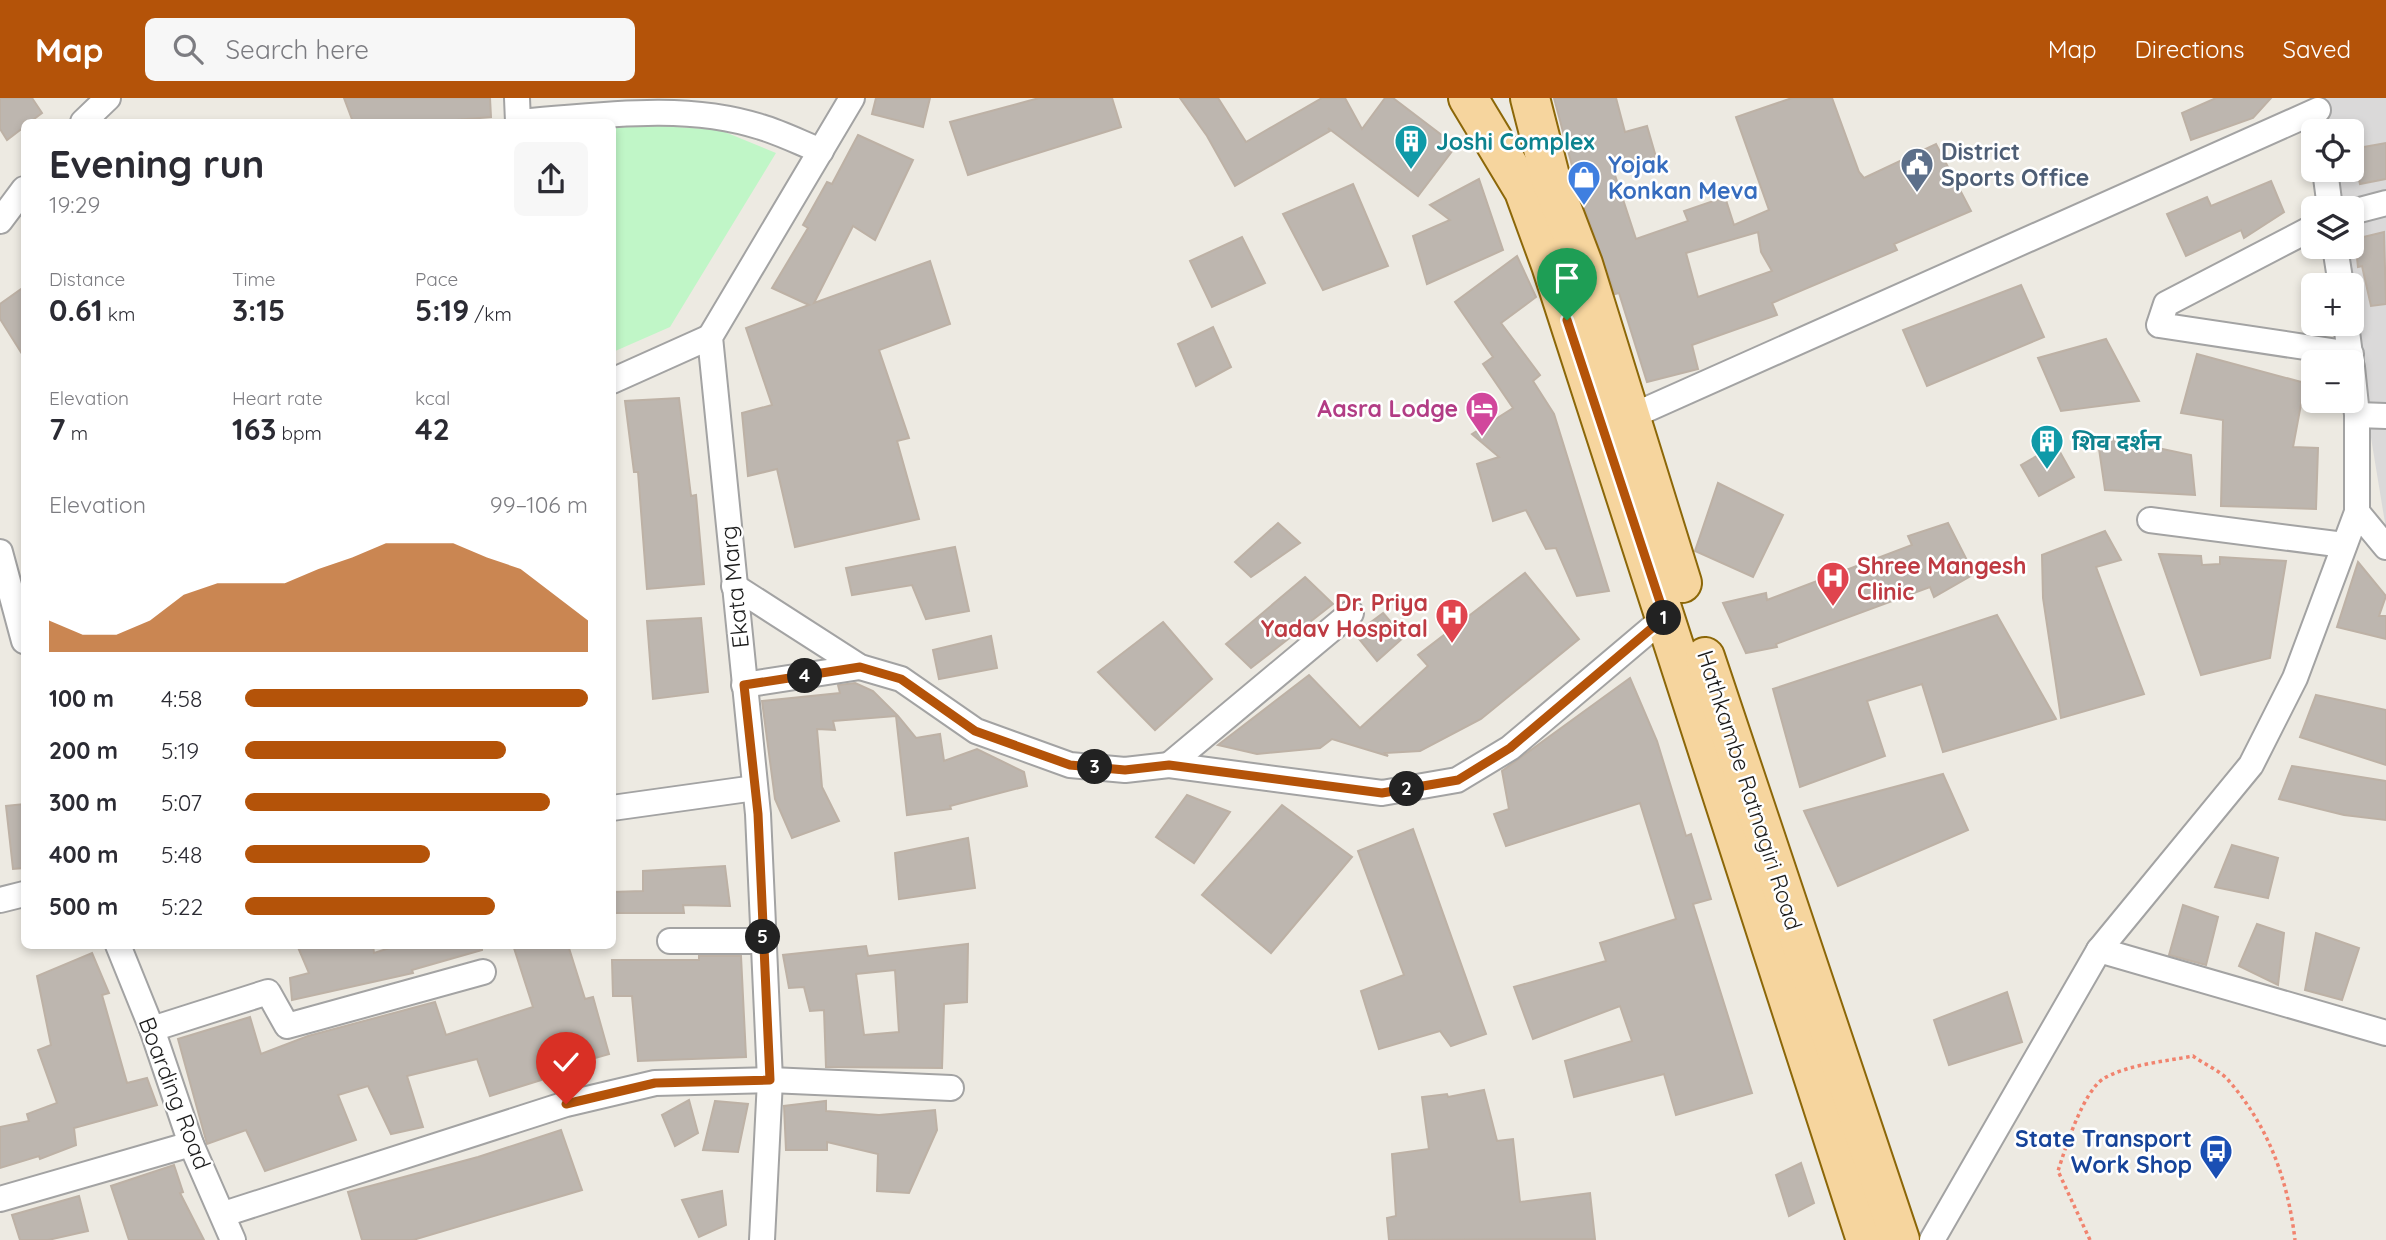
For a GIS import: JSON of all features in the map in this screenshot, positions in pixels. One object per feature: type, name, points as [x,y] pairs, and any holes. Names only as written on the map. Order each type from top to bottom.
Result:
[{"type":"main road","points":[[1468,98],[1524,191],[1551,265],[1866,1240]]},
{"type":"main road","name":"Hathkambe Ratnagiri Road","points":[[1530,98],[1551,180],[1583,264],[1690,610],[1900,1240]]},
{"type":"street","points":[[86,119],[108,98]]},
{"type":"street","points":[[517,98],[518,119]]},
{"type":"street","points":[[616,379],[710,337],[852,98]]},
{"type":"street","points":[[1632,416],[2318,113]]},
{"type":"street","points":[[557,119],[609,115],[696,114],[759,126],[821,151]]},
{"type":"street","points":[[0,221],[21,193]]},
{"type":"street","points":[[2364,209],[2386,203]]},
{"type":"street","points":[[2301,234],[2166,304],[2159,326],[2301,352]]},
{"type":"street","name":"Ekata Marg","points":[[710,337],[755,789],[770,1080],[762,1240]]},
{"type":"street","points":[[1932,1240],[2099,950],[2251,765],[2295,678],[2357,512],[2357,415],[2386,416]]},
{"type":"street","points":[[2357,512],[2386,547]]},
{"type":"street","points":[[2150,520],[2344,545]]},
{"type":"street","points":[[9,558],[21,624]]},
{"type":"street","points":[[734,586],[860,667],[901,679],[975,731],[1070,765],[1125,770],[1169,765],[1382,793],[1458,780],[1510,748],[1665,617]]},
{"type":"street","points":[[1169,765],[1350,612]]},
{"type":"street","points":[[744,685],[860,667]]},
{"type":"street","points":[[616,807],[755,789]]},
{"type":"street","points":[[0,900],[21,895]]},
{"type":"street","points":[[670,941],[763,941]]},
{"type":"street","name":"Boarding Road","points":[[120,949],[152,1029],[191,1144],[224,1214],[233,1240]]},
{"type":"street","points":[[2099,950],[2386,1033]]},
{"type":"street","points":[[152,1029],[268,992],[287,1026],[482,972]]},
{"type":"street","points":[[224,1214],[566,1104],[655,1083],[770,1080],[951,1088]]},
{"type":"street","points":[[0,1199],[191,1144]]},
{"type":"path","points":[[2090,1240],[2058,1171],[2073,1124],[2102,1080],[2141,1066],[2193,1056],[2228,1079],[2274,1147],[2291,1203],[2295,1240]]},
{"type":"shaded area","points":[[2316,98],[2386,98],[2386,529],[2364,395],[2364,350],[2357,350],[2354,336],[2364,336],[2364,273],[2348,273],[2344,259],[2364,259],[2364,196],[2332,196],[2329,182],[2364,182],[2364,119],[2319,119]]},
{"type":"green space","points":[[616,122],[720,130],[776,153],[670,327],[616,351]]},
{"type":"building","points":[[0,98],[32,98],[42,113],[34,119],[21,119],[21,129],[7,140],[0,129]]},
{"type":"building","points":[[344,98],[490,98],[491,117],[352,119]]},
{"type":"building","points":[[876,98],[930,98],[923,127],[872,114]]},
{"type":"building","points":[[1039,98],[1112,98],[1121,127],[968,175],[950,122]]},
{"type":"building","points":[[1180,98],[1218,98],[1246,142],[1322,98],[1345,98],[1362,129],[1385,98],[1393,98],[1456,146],[1418,196],[1328,128],[1330,131],[1235,186],[1207,136]]},
{"type":"building","points":[[1554,98],[1616,98],[1625,132],[1647,126],[1656,157],[1613,169],[1636,239],[1688,221],[1684,211],[1725,197],[1734,225],[1769,210],[1736,117],[1792,98],[1832,98],[1859,172],[1864,178],[1936,144],[1971,211],[1894,244],[1897,250],[1772,303],[1777,315],[1692,345],[1698,369],[1647,382],[1619,293],[1615,294],[1579,192]],"holes":[[[1758,232],[1761,252],[1772,271],[1698,297],[1686,253]]]},
{"type":"building","points":[[2216,98],[2271,98],[2253,118],[2191,140],[2182,113]]},
{"type":"building","points":[[858,135],[913,160],[875,240],[853,226],[814,303],[930,261],[950,324],[879,350],[909,438],[897,441],[919,519],[795,547],[777,469],[748,476],[742,413],[772,405],[746,328],[809,305],[772,288],[808,228],[803,225],[827,182],[832,184]]},
{"type":"building","points":[[2386,143],[2386,179],[2360,184],[2364,182],[2364,147]]},
{"type":"building","points":[[1479,179],[1503,250],[1427,284],[1413,236],[1450,220],[1430,205]]},
{"type":"building","points":[[2271,181],[2284,212],[2244,238],[2241,230],[2186,256],[2167,214],[2207,197],[2211,206]]},
{"type":"building","points":[[1353,184],[1388,266],[1323,290],[1283,214]]},
{"type":"building","points":[[2384,232],[2386,304],[2371,306],[2362,266],[2358,267],[2357,259],[2364,259],[2364,237]]},
{"type":"building","points":[[1242,237],[1265,283],[1212,307],[1190,261]]},
{"type":"building","points":[[1517,256],[1536,297],[1501,323],[1540,375],[1533,381],[1554,414],[1609,591],[1577,596],[1556,548],[1546,549],[1526,510],[1493,521],[1477,464],[1499,457],[1472,434],[1513,408],[1483,364],[1493,357],[1455,302]]},
{"type":"building","points":[[2021,285],[2044,337],[1927,386],[1903,330]]},
{"type":"building","points":[[21,289],[21,352],[0,319],[0,304]]},
{"type":"building","points":[[1213,327],[1231,367],[1196,386],[1178,344]]},
{"type":"building","points":[[2106,339],[2139,401],[2061,411],[2038,358]]},
{"type":"building","points":[[2197,354],[2301,382],[2301,404],[2293,447],[2318,448],[2316,509],[2221,506],[2223,420],[2181,413]]},
{"type":"building","points":[[679,398],[691,496],[696,495],[704,584],[647,589],[638,472],[634,472],[625,401]]},
{"type":"building","points":[[2097,435],[2191,455],[2195,495],[2105,490]]},
{"type":"building","name":"शिव दर्शन","points":[[2056,445],[2074,477],[2039,496],[2021,465]]},
{"type":"building","points":[[1718,483],[1783,515],[1753,577],[1695,551]]},
{"type":"building","points":[[1278,523],[1300,543],[1251,577],[1235,562]]},
{"type":"building","points":[[1948,523],[1974,574],[1934,597],[1930,587],[1776,644],[1777,647],[1746,653],[1723,603],[1766,593],[1767,600],[1912,545],[1908,536]]},
{"type":"building","points":[[2105,531],[2121,560],[2096,567],[2144,694],[2061,718],[2043,598],[2042,555]]},
{"type":"building","points":[[955,547],[969,611],[926,619],[912,585],[852,595],[846,568]]},
{"type":"building","points":[[2159,554],[2201,556],[2202,565],[2220,564],[2220,557],[2286,561],[2270,658],[2201,675]]},
{"type":"building","points":[[2358,562],[2386,596],[2379,616],[2386,616],[2386,639],[2337,627]]},
{"type":"building","points":[[1525,573],[1579,639],[1481,719],[1420,751],[1385,753],[1388,756],[1332,739],[1320,748],[1257,754],[1218,745],[1309,675],[1360,728],[1428,666],[1418,655]]},
{"type":"building","points":[[1305,577],[1333,604],[1251,668],[1226,644]]},
{"type":"building","points":[[1383,613],[1404,637],[1377,661],[1355,634]]},
{"type":"building","points":[[1997,615],[2056,719],[1943,752],[1922,684],[1867,701],[1885,756],[1800,787],[1773,689]]},
{"type":"building","points":[[701,618],[708,692],[653,699],[647,621]]},
{"type":"building","points":[[1163,622],[1212,679],[1155,730],[1098,672]]},
{"type":"building","points":[[991,636],[997,668],[939,679],[933,650]]},
{"type":"building","points":[[1630,678],[1657,741],[1686,836],[1691,834],[1711,899],[1693,904],[1752,1093],[1676,1115],[1664,1074],[1574,1097],[1565,1061],[1632,1041],[1620,1006],[1533,1039],[1514,987],[1606,961],[1600,943],[1676,919],[1640,803],[1506,846],[1494,814],[1509,809],[1502,771]]},
{"type":"building","points":[[855,683],[873,691],[898,716],[916,738],[940,734],[944,761],[977,749],[1024,772],[1027,786],[950,806],[951,809],[907,815],[896,716],[833,721],[835,730],[817,729],[822,787],[839,821],[792,838],[775,799],[762,701],[840,693],[838,685]]},
{"type":"building","points":[[2316,695],[2386,710],[2386,765],[2300,737]]},
{"type":"building","points":[[2292,766],[2386,781],[2386,820],[2344,815],[2279,799]]},
{"type":"building","points":[[1943,774],[1968,830],[1838,886],[1804,811]]},
{"type":"building","points":[[1187,795],[1230,812],[1194,863],[1156,837]]},
{"type":"building","points":[[21,804],[21,868],[13,869],[6,806]]},
{"type":"building","points":[[1282,805],[1352,857],[1271,953],[1202,895]]},
{"type":"building","points":[[1413,829],[1486,1034],[1451,1046],[1440,1031],[1379,1049],[1361,991],[1404,975],[1358,851]]},
{"type":"building","points":[[968,838],[975,888],[899,899],[895,853]]},
{"type":"building","points":[[2232,845],[2278,858],[2268,898],[2215,887]]},
{"type":"building","points":[[725,866],[730,906],[683,905],[684,913],[616,913],[616,892],[643,891],[643,871]]},
{"type":"building","points":[[2183,905],[2218,917],[2206,965],[2169,955]]},
{"type":"building","points":[[2257,924],[2284,933],[2278,985],[2239,966]]},
{"type":"building","points":[[2316,933],[2359,948],[2342,1000],[2305,990]]},
{"type":"building","points":[[968,944],[967,1002],[944,1004],[942,1068],[826,1067],[824,1010],[810,1011],[804,987],[789,988],[783,955],[866,946],[868,956]],"holes":[[[895,970],[899,1032],[864,1035],[856,974]]]},
{"type":"building","points":[[299,949],[374,949],[374,953],[386,949],[482,949],[412,970],[413,973],[292,1000],[290,978],[309,973]]},
{"type":"building","points":[[514,949],[569,949],[585,999],[593,997],[609,1054],[539,1074],[541,1080],[490,1096],[477,1059],[407,1076],[423,1127],[391,1134],[368,1086],[338,1095],[356,1140],[265,1171],[246,1130],[207,1144],[178,1039],[250,1017],[261,1054],[308,1036],[435,1002],[446,1035],[533,1007]]},
{"type":"building","points":[[92,953],[109,993],[102,995],[127,1083],[147,1078],[157,1105],[74,1128],[76,1145],[40,1159],[39,1156],[0,1168],[0,1127],[29,1121],[27,1114],[57,1103],[38,1050],[51,1045],[37,976]]},
{"type":"building","points":[[699,956],[741,956],[746,1057],[638,1061],[632,996],[613,996],[612,960],[699,960]]},
{"type":"building","points":[[2007,992],[2022,1042],[1949,1065],[1934,1020]]},
{"type":"building","points":[[1484,1090],[1497,1141],[1513,1139],[1520,1202],[1590,1193],[1595,1239],[1389,1240],[1387,1218],[1396,1216],[1392,1154],[1429,1149],[1422,1097],[1447,1094],[1448,1097]]},
{"type":"building","points":[[689,1100],[698,1133],[675,1146],[662,1115]]},
{"type":"building","points":[[715,1101],[748,1104],[738,1152],[703,1150]]},
{"type":"building","points":[[826,1101],[826,1111],[879,1115],[935,1110],[937,1130],[909,1193],[877,1191],[878,1154],[827,1142],[827,1150],[786,1150],[784,1106]]},
{"type":"building","points":[[561,1130],[582,1190],[413,1240],[362,1240],[348,1192],[478,1157]]},
{"type":"building","points":[[1801,1163],[1814,1203],[1789,1216],[1776,1175]]},
{"type":"building","points":[[174,1165],[183,1192],[180,1193],[204,1240],[129,1240],[111,1186]]},
{"type":"building","points":[[722,1191],[726,1225],[699,1237],[682,1200]]},
{"type":"building","points":[[79,1196],[88,1231],[48,1240],[20,1240],[12,1215]]},
{"type":"place","name":"Joshi Complex","points":[[1411,171]]},
{"type":"place","name":"District Sports Office","points":[[1917,194]]},
{"type":"place","name":"Yojak Konkan Meva","points":[[1584,207]]},
{"type":"place","name":"Aasra Lodge","points":[[1482,438]]},
{"type":"place","name":"शिव दर्शन","points":[[2047,471]]},
{"type":"place","name":"Shree Mangesh Clinic","points":[[1833,608]]},
{"type":"place","name":"Dr. Priya Yadav Hospital","points":[[1452,645]]},
{"type":"place","name":"State Transport Work Shop","points":[[2216,1181]]},
{"type":"route","points":[[566,1104],[655,1083],[770,1080],[758,814],[744,685],[860,667],[901,679],[975,731],[1070,765],[1125,770],[1169,765],[1382,793],[1458,780],[1510,748],[1665,617],[1567,320]]}]
